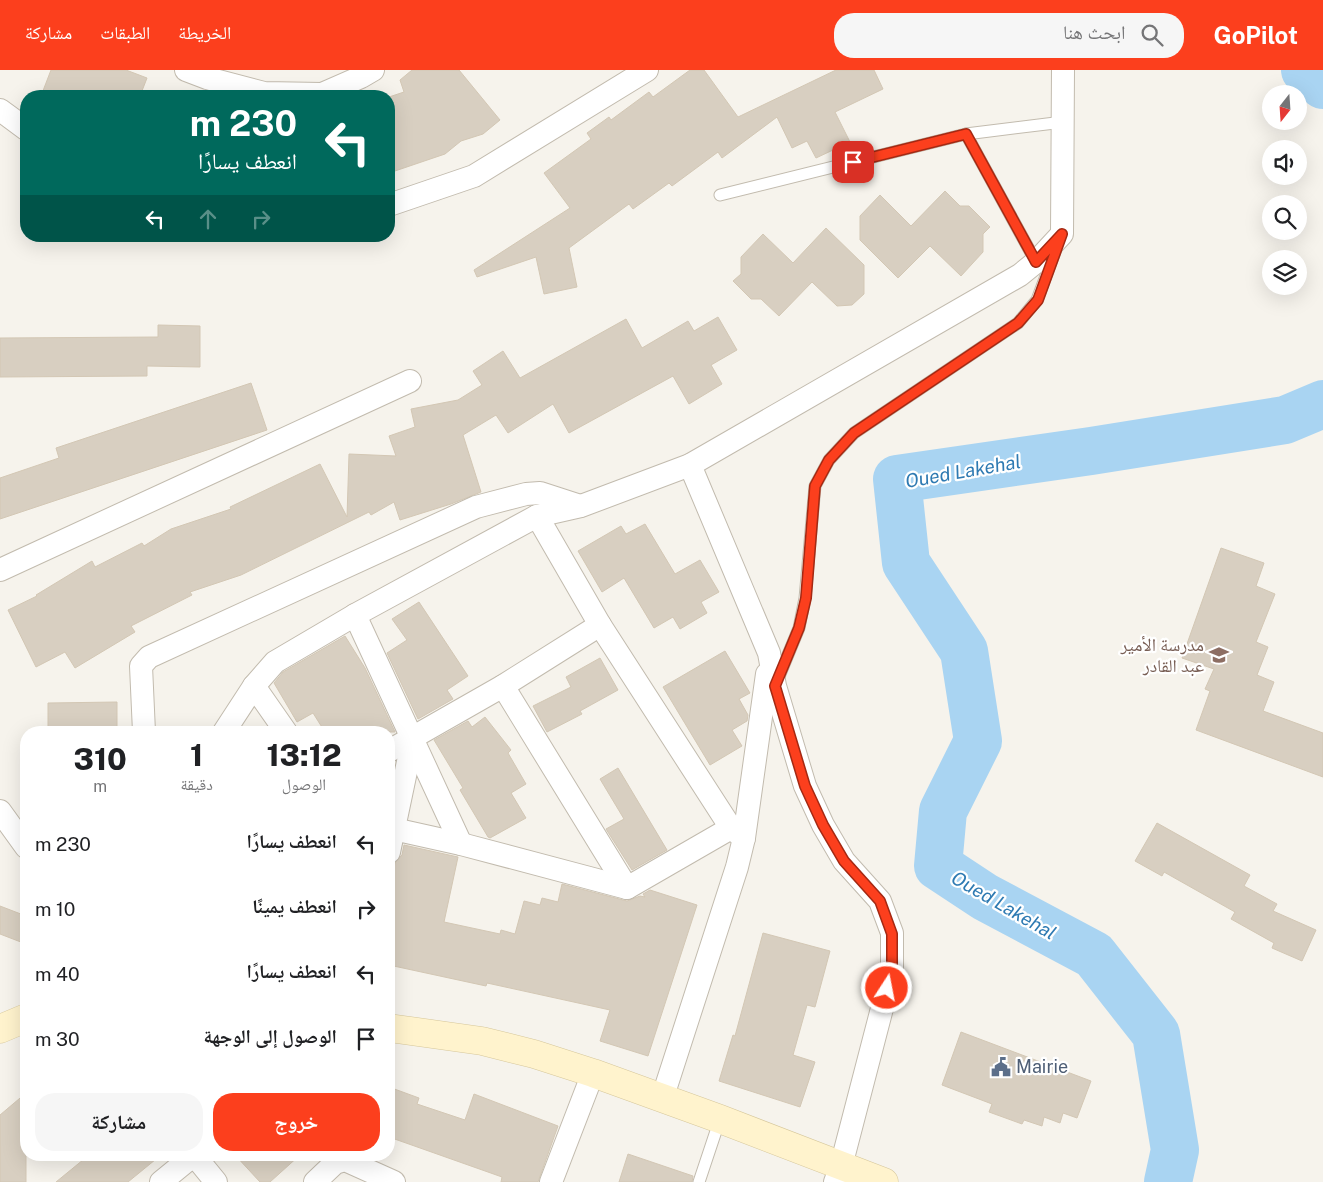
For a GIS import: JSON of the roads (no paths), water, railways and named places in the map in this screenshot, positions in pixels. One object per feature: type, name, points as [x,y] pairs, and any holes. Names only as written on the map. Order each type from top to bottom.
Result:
[{"type":"main road","points":[[0,1029],[20,1021]]},
{"type":"main road","points":[[395,1029],[482,1041],[534,1054],[593,1073],[720,1120],[838,1174],[884,1182]]},
{"type":"street","points":[[186,70],[207,78],[256,90]]},
{"type":"street","points":[[331,90],[372,70]]},
{"type":"street","points":[[395,203],[474,176],[647,70]]},
{"type":"street","points":[[228,726],[254,686],[275,662],[355,615],[537,516],[581,506],[690,465],[1020,275],[1036,262],[1062,234],[1063,70]]},
{"type":"street","points":[[0,110],[20,124]]},
{"type":"street","points":[[0,570],[410,381]]},
{"type":"street","points":[[690,465],[769,653],[775,686],[805,786],[823,825],[844,861],[880,901],[892,934],[892,970],[838,1174]]},
{"type":"street","points":[[144,726],[141,666],[149,657],[476,507],[526,494],[540,493],[581,506]]},
{"type":"street","points":[[537,516],[600,626],[738,833]]},
{"type":"street","points":[[355,615],[461,844]]},
{"type":"street","points":[[395,748],[503,686],[600,626]]},
{"type":"street","points":[[662,1099],[734,877],[738,833],[762,718],[769,653]]},
{"type":"street","points":[[254,686],[282,726]]},
{"type":"street","points":[[503,686],[627,888]]},
{"type":"street","points":[[395,812],[413,738]]},
{"type":"street","points":[[0,811],[20,838]]},
{"type":"street","points":[[395,829],[461,844],[627,888],[738,833]]},
{"type":"street","points":[[551,1182],[593,1073]]},
{"type":"street","points":[[161,1182],[187,1161]]},
{"type":"street","points":[[199,1161],[216,1182]]},
{"type":"street","points":[[315,1182],[334,1162],[340,1161]]},
{"type":"street","points":[[348,1161],[394,1182]]},
{"type":"lane","points":[[720,195],[966,134],[1062,122]]},
{"type":"lane","points":[[966,134],[1036,262]]},
{"type":"lane","points":[[775,686],[799,628],[806,598],[815,486],[829,460],[854,433],[1018,323],[1038,300],[1062,234]]},
{"type":"lane","points":[[699,1182],[720,1120]]},
{"type":"waterway","name":"Oued Lakehal","points":[[1305,70],[1323,85]]},
{"type":"waterway","name":"Oued Lakehal","points":[[1168,1182],[1175,1150],[1156,1034],[1094,955],[985,897],[938,866],[943,811],[978,741],[964,651],[906,563],[897,479],[1285,420],[1323,404]]},
{"type":"place","name":"مدرسة الأمير عبد القادر","points":[[1219,655]]},
{"type":"place","name":"Mairie","points":[[1001,1067]]}]
